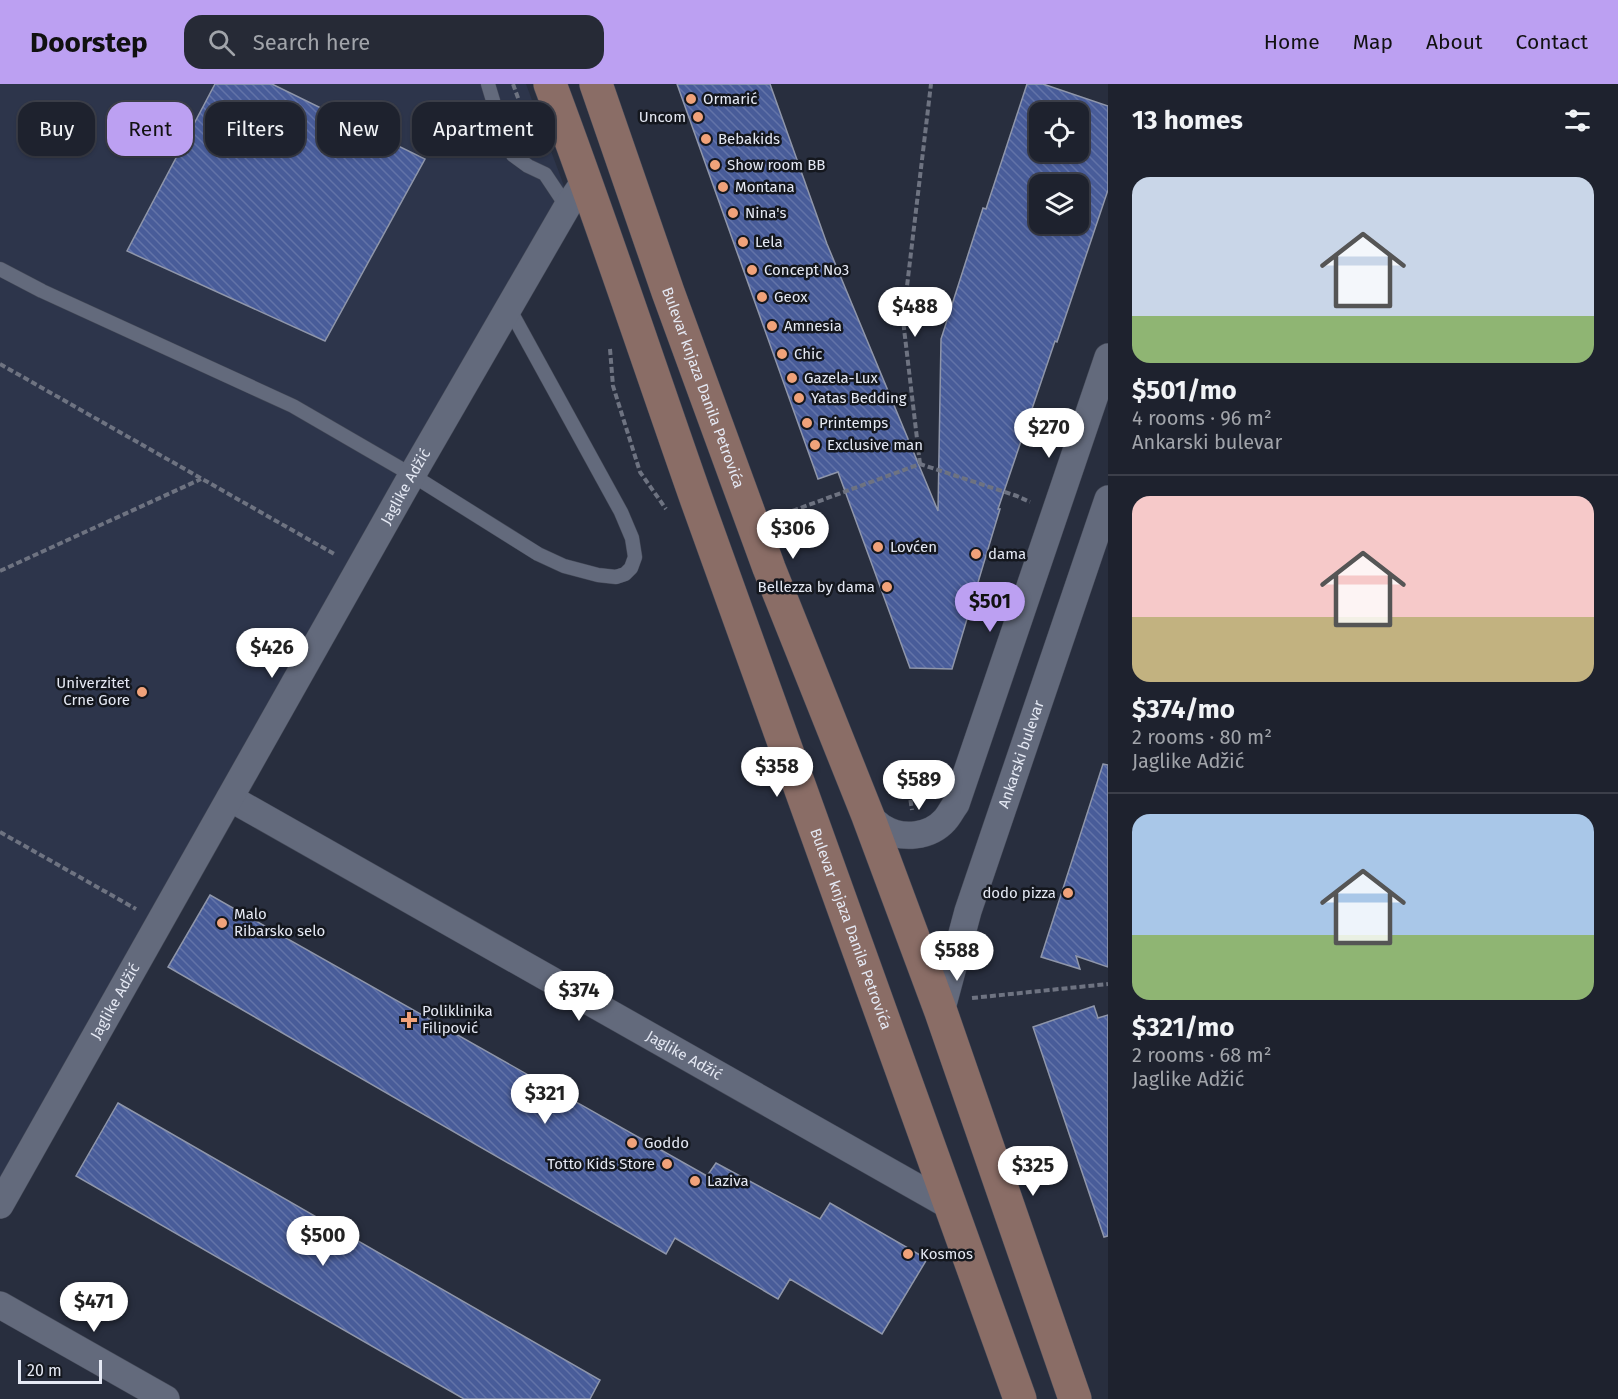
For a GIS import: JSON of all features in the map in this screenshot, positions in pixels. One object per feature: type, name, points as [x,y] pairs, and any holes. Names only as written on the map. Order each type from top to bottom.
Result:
[{"type":"main road","name":"Bulevar knjaza Danila Petrovića","points":[[550,84],[586,179],[608,248],[696,496],[1020,1399]]},
{"type":"main road","name":"Bulevar knjaza Danila Petrovića","points":[[596,84],[668,292],[769,568],[868,816],[952,1006],[1075,1399]]},
{"type":"street","name":"Jaglike Adžić","points":[[0,1205],[412,475],[567,207],[586,179]]},
{"type":"street","points":[[868,816],[884,829],[899,835],[917,836],[932,830],[945,820],[956,804],[1108,357]]},
{"type":"street","name":"Ankarski bulevar","points":[[952,1006],[968,911],[1108,498]]},
{"type":"street","name":"Jaglike Adžić","points":[[230,798],[950,1206]]},
{"type":"street","points":[[0,1305],[166,1399]]},
{"type":"lane","points":[[488,84],[504,137],[513,155],[528,166],[545,174],[567,207]]},
{"type":"lane","points":[[0,269],[42,291],[293,406],[412,475],[538,554],[564,566],[598,575],[625,574],[631,568],[635,557],[632,538],[621,512],[509,308]]},
{"type":"path","points":[[513,84],[545,174]]},
{"type":"path","points":[[920,464],[903,320],[931,84]]},
{"type":"path","points":[[0,364],[360,569]]},
{"type":"path","points":[[784,514],[920,464],[1030,502]]},
{"type":"path","points":[[0,571],[202,479]]},
{"type":"path","points":[[909,791],[914,817]]},
{"type":"path","points":[[0,832],[160,923]]},
{"type":"path","points":[[952,1006],[1108,984]]},
{"type":"shaded area","name":"Univerzitet Crne Gore","points":[[0,84],[526,84],[533,102],[412,102],[412,156],[553,156],[567,194],[0,1191]]},
{"type":"building","points":[[215,84],[272,84],[317,106],[317,156],[400,156],[400,147],[412,153],[412,156],[425,159],[325,341],[127,251],[177,156],[193,156],[193,126],[205,103],[205,156],[305,156],[305,102],[206,102]]},
{"type":"building","points":[[677,84],[770,84],[827,244],[938,511],[941,339],[983,208],[986,209],[1027,84],[1043,84],[1108,106],[1108,190],[998,509],[1000,509],[952,669],[910,668],[838,472],[818,479]]},
{"type":"building","points":[[1103,764],[1108,765],[1108,967],[1076,956],[1080,969],[1041,957]]},
{"type":"building","points":[[210,895],[707,1176],[716,1163],[820,1219],[830,1203],[927,1259],[882,1334],[790,1279],[778,1299],[675,1238],[666,1254],[168,967]]},
{"type":"building","points":[[1094,1006],[1098,1018],[1108,1015],[1108,1236],[1104,1237],[1033,1027]]},
{"type":"building","points":[[118,1103],[600,1380],[590,1399],[464,1399],[76,1176]]},
{"type":"place","name":"Ormarić","points":[[691,99]]},
{"type":"place","name":"Uncom","points":[[698,117]]},
{"type":"place","name":"Bebakids","points":[[706,139]]},
{"type":"place","name":"Show room BB","points":[[715,165]]},
{"type":"place","name":"Montana","points":[[723,187]]},
{"type":"place","name":"Nina's","points":[[733,213]]},
{"type":"place","name":"Lela","points":[[743,242]]},
{"type":"place","name":"Concept No3","points":[[752,270]]},
{"type":"place","name":"Geox","points":[[762,297]]},
{"type":"place","name":"Amnesia","points":[[772,326]]},
{"type":"place","name":"Chic","points":[[782,354]]},
{"type":"place","name":"Gazela-Lux","points":[[792,378]]},
{"type":"place","name":"Yatas Bedding","points":[[799,398]]},
{"type":"place","name":"Printemps","points":[[807,423]]},
{"type":"place","name":"Exclusive man","points":[[815,445]]},
{"type":"place","name":"Lovćen","points":[[878,547]]},
{"type":"place","name":"dama","points":[[976,554]]},
{"type":"place","name":"Bellezza by dama","points":[[887,587]]},
{"type":"place","name":"Univerzitet Crne Gore","points":[[142,692]]},
{"type":"place","name":"dodo pizza","points":[[1068,893]]},
{"type":"place","name":"Malo Ribarsko selo","points":[[222,923]]},
{"type":"place","name":"Poliklinika Filipović","points":[[409,1020]]},
{"type":"place","name":"Goddo","points":[[632,1143]]},
{"type":"place","name":"Totto Kids Store","points":[[667,1164]]},
{"type":"place","name":"Laziva","points":[[695,1181]]},
{"type":"place","name":"Kosmos","points":[[908,1254]]}]
